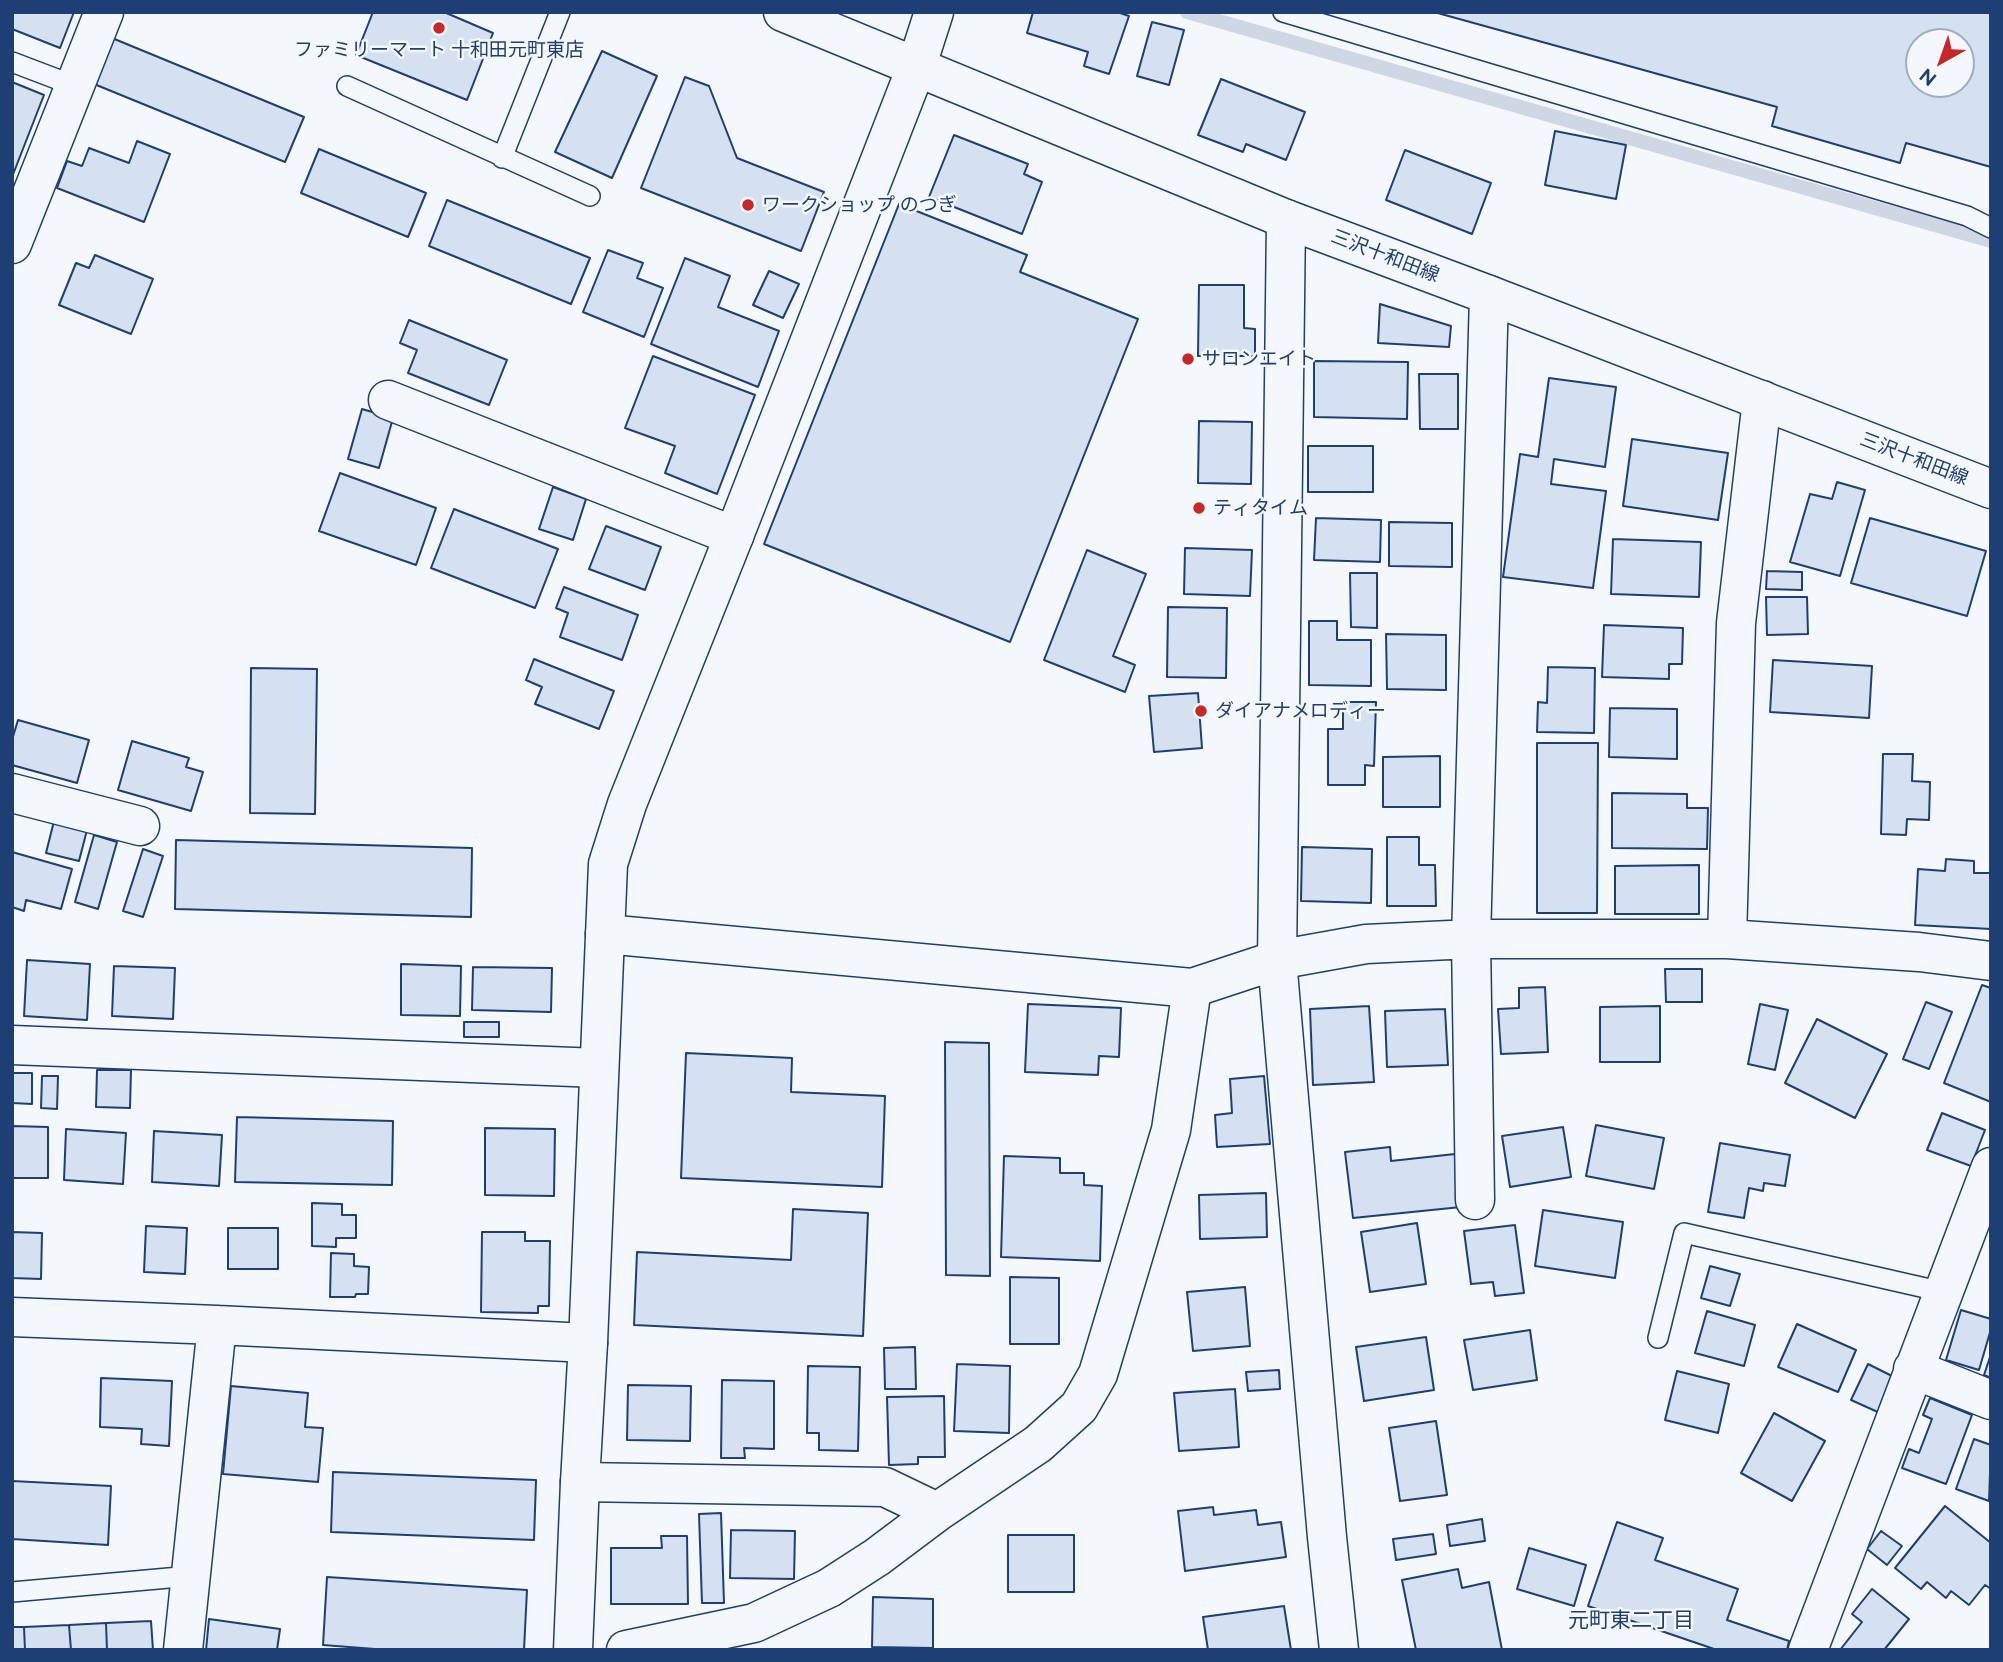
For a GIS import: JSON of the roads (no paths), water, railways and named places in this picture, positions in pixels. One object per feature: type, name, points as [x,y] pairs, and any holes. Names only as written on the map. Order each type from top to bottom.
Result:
[{"type":"street","points":[[12,244],[104,12]]},
{"type":"street","name":"三沢十和田線","points":[[783,12],[1286,219],[1991,489]]},
{"type":"street","points":[[573,1650],[608,864],[627,804],[916,68],[934,12]]},
{"type":"street","points":[[1286,219],[1278,960],[1339,1650]]},
{"type":"street","points":[[1475,1200],[1471,939],[1489,295]]},
{"type":"street","points":[[388,400],[734,536]]},
{"type":"street","points":[[1727,939],[1736,623],[1762,400]]},
{"type":"street","points":[[12,793],[140,826]]},
{"type":"street","points":[[605,934],[1192,988],[1278,960],[1366,944],[1471,939],[1727,939],[1919,951],[1991,961]]},
{"type":"street","points":[[626,1650],[754,1623],[829,1588],[1038,1444],[1079,1407],[1098,1374],[1171,1130],[1192,988]]},
{"type":"street","points":[[12,1045],[599,1068]]},
{"type":"street","points":[[1808,1650],[1991,1167]]},
{"type":"street","points":[[12,1317],[588,1343]]},
{"type":"street","points":[[183,1650],[216,1325]]},
{"type":"street","points":[[1913,1369],[1991,1400]]},
{"type":"street","points":[[580,1482],[885,1487],[937,1512]]},
{"type":"lane","points":[[502,158],[560,12]]},
{"type":"lane","points":[[1283,12],[1966,216],[1991,228]]},
{"type":"lane","points":[[12,62],[75,86]]},
{"type":"lane","points":[[347,86],[590,197]]},
{"type":"lane","points":[[1658,1338],[1684,1233],[1943,1292]]},
{"type":"lane","points":[[12,1592],[191,1576]]},
{"type":"waterway","points":[[1187,12],[1991,241]]},
{"type":"place","name":"ファミリーマート 十和田元町東店","points":[[439,28]]},
{"type":"place","name":"ワークショップ のつぎ","points":[[748,205]]},
{"type":"place","name":"サロンエイト","points":[[1188,359]]},
{"type":"place","name":"ティタイム","points":[[1199,508]]},
{"type":"place","name":"ダイアナメロディー","points":[[1201,711]]},
{"type":"district","name":"元町東二丁目","points":[[1631,1621]]}]
